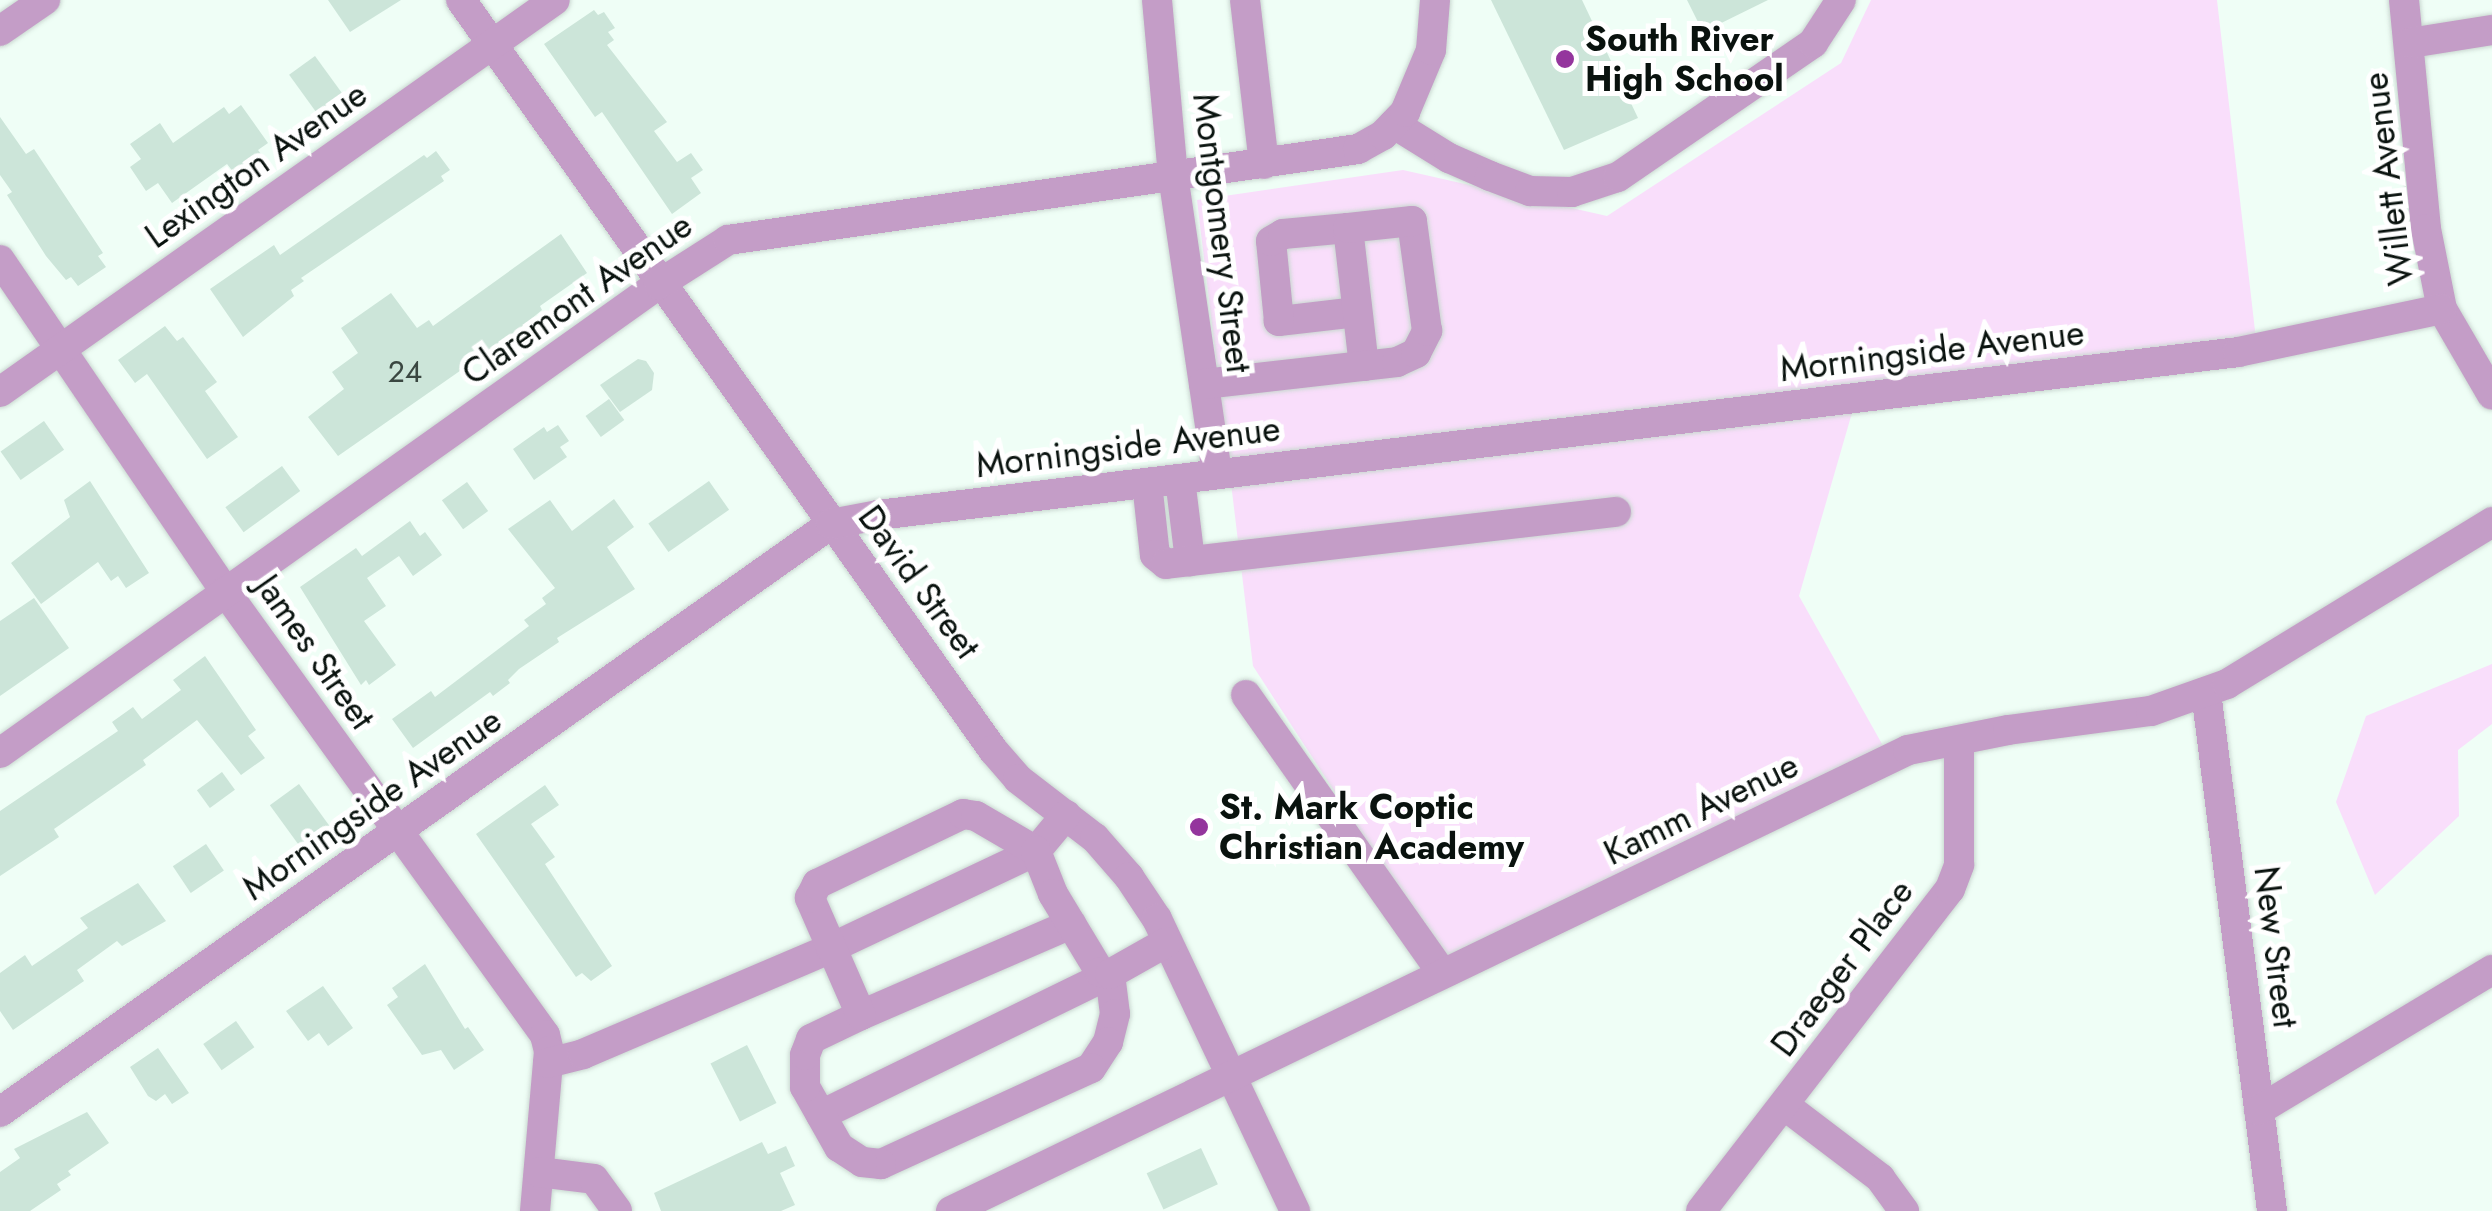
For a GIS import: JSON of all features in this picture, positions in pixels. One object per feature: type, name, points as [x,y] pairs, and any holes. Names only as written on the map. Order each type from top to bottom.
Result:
[{"type":"street","points":[[0,31],[44,0]]},
{"type":"street","name":"David Street","points":[[461,0],[993,750],[1018,779],[1095,838],[1130,877],[1167,942],[1295,1211]]},
{"type":"street","name":"Lexington Avenue","points":[[0,392],[555,0]]},
{"type":"street","name":"Montgomery Street","points":[[1157,0],[1173,175],[1218,474]]},
{"type":"street","points":[[1245,0],[1264,164]]},
{"type":"street","name":"Claremont Avenue","points":[[0,753],[659,284],[728,240],[754,233],[1358,149],[1405,112],[1431,50],[1435,0]]},
{"type":"street","points":[[1394,124],[1449,158],[1490,176],[1530,191],[1572,192],[1618,177],[1813,43],[1842,0]]},
{"type":"street","name":"Willett Avenue","points":[[2404,0],[2426,229],[2442,309],[2492,395]]},
{"type":"street","points":[[2410,43],[2492,30]]},
{"type":"street","points":[[1204,384],[1398,362],[1416,353],[1427,331],[1412,221],[1283,234],[1271,241],[1279,321],[1357,312]]},
{"type":"street","points":[[1348,228],[1364,366]]},
{"type":"street","name":"James Street","points":[[0,260],[225,590],[545,1035],[548,1063],[535,1211]]},
{"type":"street","name":"Morningside Avenue","points":[[0,1112],[831,524],[1147,482],[2238,352],[2442,309]]},
{"type":"street","points":[[1180,479],[1190,561]]},
{"type":"street","points":[[1147,482],[1155,555],[1166,564],[1616,512]]},
{"type":"street","name":"Kamm Avenue","points":[[951,1211],[1908,750],[2151,711],[2226,684],[2492,522]]},
{"type":"street","name":"New Street","points":[[2206,692],[2272,1211]]},
{"type":"street","points":[[1246,696],[1442,973]]},
{"type":"street","name":"Draeger Place","points":[[1701,1211],[1950,888],[1958,865],[1958,741]]},
{"type":"street","points":[[861,1015],[810,898],[817,884],[962,814],[976,816],[1036,851],[1052,894],[1100,972],[1110,974]]},
{"type":"street","points":[[548,1063],[583,1054],[831,948],[1036,851],[1066,815]]},
{"type":"street","points":[[1071,924],[811,1039],[804,1055],[805,1087],[839,1147],[862,1162],[881,1164],[1092,1068],[1108,1042],[1115,1014],[1110,974]]},
{"type":"street","points":[[821,1115],[1110,974],[1167,942]]},
{"type":"street","points":[[2259,1110],[2492,970]]},
{"type":"street","points":[[1784,1105],[1880,1178],[1904,1211]]},
{"type":"street","points":[[539,1172],[594,1179],[617,1211]]},
{"type":"shaded area","points":[[1871,0],[2217,0],[2257,348],[1856,399],[1799,596],[1891,760],[1451,971],[1253,666],[1197,200],[1403,170],[1607,216],[1841,63]]},
{"type":"shaded area","points":[[2492,664],[2492,724],[2458,750],[2459,816],[2375,895],[2336,802],[2366,716]]},
{"type":"building","points":[[328,0],[401,0],[350,32]]},
{"type":"building","name":"South River High School","points":[[1491,0],[1582,0],[1638,118],[1564,150]]},
{"type":"building","name":"South River High School","points":[[1687,0],[1768,0],[1703,32]]},
{"type":"building","points":[[594,10],[598,15],[604,12],[615,28],[608,32],[614,40],[607,45],[667,122],[654,131],[677,162],[691,153],[703,170],[691,178],[701,193],[672,214],[602,112],[595,117],[544,44]]},
{"type":"building","points":[[315,56],[343,95],[317,114],[289,75]]},
{"type":"building","points":[[241,105],[268,143],[258,150],[261,154],[234,173],[227,164],[172,203],[158,183],[146,191],[130,167],[141,159],[130,144],[160,123],[173,143],[224,107],[229,114]]},
{"type":"building","points":[[0,117],[26,154],[34,149],[103,253],[98,256],[106,267],[78,286],[71,277],[66,280],[46,256],[7,195],[12,192],[0,175]]},
{"type":"building","points":[[436,151],[450,170],[441,176],[444,181],[301,278],[304,281],[291,290],[294,296],[243,337],[210,289],[274,245],[280,255],[424,155],[427,158]]},
{"type":"building","points":[[561,234],[587,273],[540,306],[542,310],[513,334],[338,456],[308,417],[344,389],[332,372],[358,353],[341,328],[391,293],[417,328],[429,320],[433,326]]},
{"type":"building","points":[[165,326],[177,341],[183,337],[217,382],[205,391],[238,437],[207,459],[147,374],[135,383],[118,360]]},
{"type":"building","points":[[638,359],[646,361],[654,373],[652,390],[620,412],[600,385]]},
{"type":"building","points":[[609,399],[624,420],[601,437],[586,416]]},
{"type":"building","points":[[44,421],[64,450],[21,480],[1,451]]},
{"type":"building","points":[[558,425],[569,441],[560,447],[567,457],[534,480],[513,449],[544,427],[547,432]]},
{"type":"building","points":[[282,466],[300,491],[244,532],[225,507]]},
{"type":"building","points":[[90,481],[149,573],[126,588],[118,576],[111,581],[98,562],[41,604],[11,563],[70,517],[64,500]]},
{"type":"building","points":[[709,481],[729,510],[668,552],[648,523]]},
{"type":"building","points":[[467,482],[488,511],[463,529],[442,500]]},
{"type":"building","points":[[614,499],[634,527],[607,547],[635,589],[557,638],[559,642],[519,669],[508,680],[510,683],[493,696],[490,692],[413,748],[392,719],[431,691],[435,697],[529,626],[524,620],[546,604],[542,598],[555,588],[508,529],[550,500],[572,531]]},
{"type":"building","points":[[410,521],[420,536],[425,532],[442,555],[413,576],[399,556],[367,578],[386,606],[364,621],[396,665],[369,685],[366,680],[361,685],[300,587],[356,548],[362,556]]},
{"type":"building","points":[[34,598],[69,648],[0,696],[0,621]]},
{"type":"building","points":[[205,656],[256,730],[248,736],[265,758],[241,775],[197,720],[143,760],[146,765],[54,829],[59,837],[0,876],[0,811],[118,731],[112,722],[133,707],[142,719],[181,690],[173,680]]},
{"type":"building","points":[[222,772],[235,790],[210,808],[197,790]]},
{"type":"building","points":[[299,784],[330,826],[300,847],[270,805]]},
{"type":"building","points":[[545,785],[559,805],[531,824],[555,857],[545,864],[612,966],[591,981],[582,973],[576,977],[476,834]]},
{"type":"building","points":[[206,844],[224,871],[191,893],[173,866]]},
{"type":"building","points":[[138,883],[166,921],[122,946],[117,941],[77,970],[84,981],[13,1030],[0,1011],[0,973],[25,955],[32,966],[88,928],[80,918]]},
{"type":"building","points":[[425,964],[465,1029],[468,1027],[484,1050],[454,1070],[441,1050],[422,1055],[387,1005],[398,997],[392,988]]},
{"type":"building","points":[[323,986],[353,1028],[328,1046],[319,1033],[308,1041],[286,1011]]},
{"type":"building","points":[[236,1021],[254,1047],[222,1070],[203,1044]]},
{"type":"building","points":[[747,1045],[777,1103],[740,1122],[710,1064]]},
{"type":"building","points":[[158,1048],[189,1093],[172,1104],[165,1094],[156,1101],[148,1096],[130,1067]]},
{"type":"building","points":[[87,1112],[109,1143],[68,1171],[71,1175],[57,1184],[61,1190],[30,1211],[0,1211],[0,1172],[20,1158],[14,1149]]},
{"type":"building","points":[[762,1142],[768,1154],[786,1146],[795,1166],[780,1173],[795,1205],[781,1211],[661,1211],[654,1193]]},
{"type":"building","points":[[1201,1148],[1218,1184],[1164,1210],[1147,1173]]},
{"type":"place","name":"South River High School","points":[[1565,59]]},
{"type":"place","name":"St. Mark Coptic Christian Academy","points":[[1199,827]]}]
